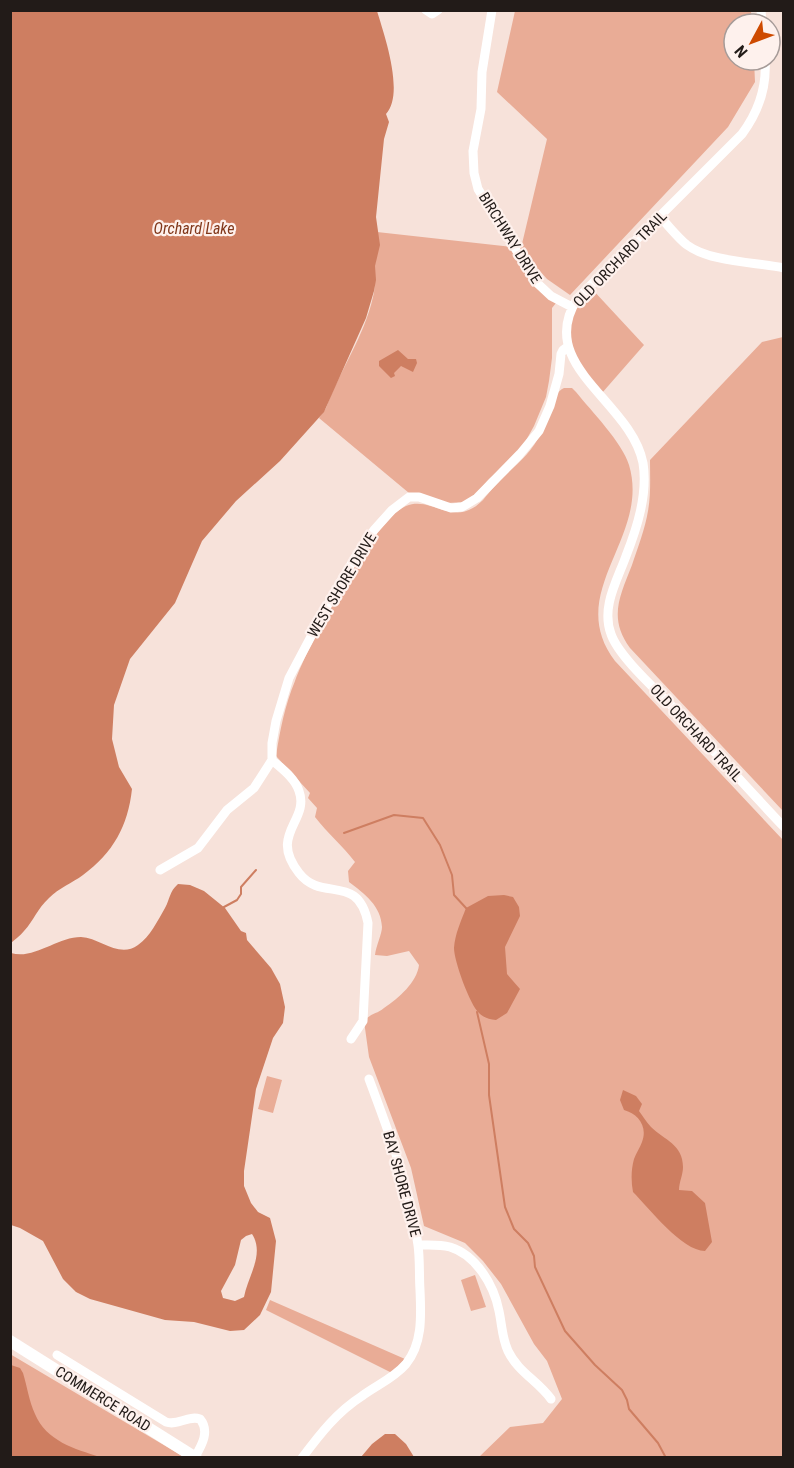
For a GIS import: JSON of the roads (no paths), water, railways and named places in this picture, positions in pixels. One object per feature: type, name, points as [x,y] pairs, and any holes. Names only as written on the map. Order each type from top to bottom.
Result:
[{"type":"main road","name":"COMMERCE ROAD","points":[[10,1341],[194,1456]]},
{"type":"street","points":[[426,10],[432,14],[438,10]]},
{"type":"street","name":"BIRCHWAY DRIVE","points":[[492,10],[482,72],[482,109],[473,151],[477,184],[483,200],[501,223],[536,282],[551,296],[572,308]]},
{"type":"street","name":"OLD ORCHARD TRAIL","points":[[766,72],[762,98],[749,125],[733,144],[583,292],[572,308],[565,330],[567,347],[579,368],[629,429],[638,445],[643,465],[644,489],[634,533],[609,604],[608,622],[611,636],[647,680],[783,827]]},
{"type":"street","points":[[660,217],[684,243],[695,249],[718,257],[783,267]]},
{"type":"street","name":"WEST SHORE DRIVE","points":[[160,870],[198,848],[227,810],[255,788],[272,760],[276,721],[289,678],[334,593],[374,530],[392,510],[409,497],[419,497],[451,508],[462,507],[477,498],[539,431],[550,406],[559,374],[561,354],[567,347]]},
{"type":"street","points":[[559,374],[579,368]]},
{"type":"street","points":[[272,760],[294,782],[300,792],[301,806],[287,841],[287,851],[299,873],[313,883],[354,894],[365,910],[368,923],[363,1021],[351,1039]]},
{"type":"street","name":"BAY SHORE DRIVE","points":[[302,1458],[336,1415],[399,1371],[416,1349],[421,1322],[418,1245],[392,1139],[369,1079]]},
{"type":"street","points":[[418,1245],[439,1245],[452,1248],[475,1264],[492,1287],[499,1308],[504,1342],[514,1361],[551,1399]]},
{"type":"street","points":[[57,1355],[166,1422],[174,1424],[191,1418],[199,1419],[204,1426],[204,1436],[194,1456]]},
{"type":"water","name":"Orchard Lake","points":[[11,10],[377,11],[391,64],[394,93],[386,114],[389,122],[384,139],[376,217],[380,245],[375,266],[374,291],[366,318],[324,412],[280,461],[236,501],[202,541],[175,603],[130,659],[114,705],[112,739],[119,767],[132,789],[123,827],[111,848],[94,867],[49,898],[24,931],[11,943]]},
{"type":"water","points":[[398,350],[408,359],[416,359],[417,363],[413,372],[401,366],[391,378],[379,366],[379,361]]},
{"type":"water","points":[[178,884],[190,885],[204,891],[225,908],[241,931],[246,933],[247,940],[271,968],[280,984],[285,1007],[283,1023],[273,1038],[256,1089],[244,1171],[244,1186],[251,1203],[258,1212],[270,1218],[276,1241],[271,1292],[260,1315],[244,1330],[230,1331],[194,1322],[165,1320],[90,1299],[76,1292],[63,1279],[43,1241],[11,1225],[11,953],[37,951],[63,940],[81,937],[117,949],[131,949],[150,933]],"holes":[[[252,1234],[256,1242],[256,1257],[244,1297],[235,1301],[223,1298],[221,1291],[235,1265],[241,1240]]]},
{"type":"water","points":[[488,896],[513,897],[519,907],[520,916],[505,947],[507,974],[520,989],[507,1013],[496,1020],[483,1016],[475,1008],[463,982],[454,948],[466,908]]},
{"type":"water","points":[[623,1090],[636,1096],[642,1104],[639,1111],[648,1123],[672,1143],[680,1153],[683,1167],[679,1190],[692,1191],[705,1203],[712,1242],[705,1251],[696,1249],[676,1237],[633,1192],[633,1163],[644,1131],[634,1114],[624,1110],[620,1100]]},
{"type":"water","points":[[11,1365],[20,1368],[23,1373],[33,1409],[46,1431],[62,1443],[100,1457],[11,1457]]},
{"type":"water","points":[[385,1434],[395,1434],[406,1444],[414,1457],[361,1457]]},
{"type":"waterway","points":[[344,833],[394,815],[423,818],[440,845],[452,875],[454,895],[466,908]]},
{"type":"waterway","points":[[224,907],[237,900],[241,894],[241,887],[256,870]]},
{"type":"waterway","points":[[477,1012],[489,1064],[489,1095],[505,1207],[514,1229],[528,1243],[534,1256],[535,1267],[565,1331],[595,1365],[622,1390],[629,1409],[658,1443],[666,1458]]}]
